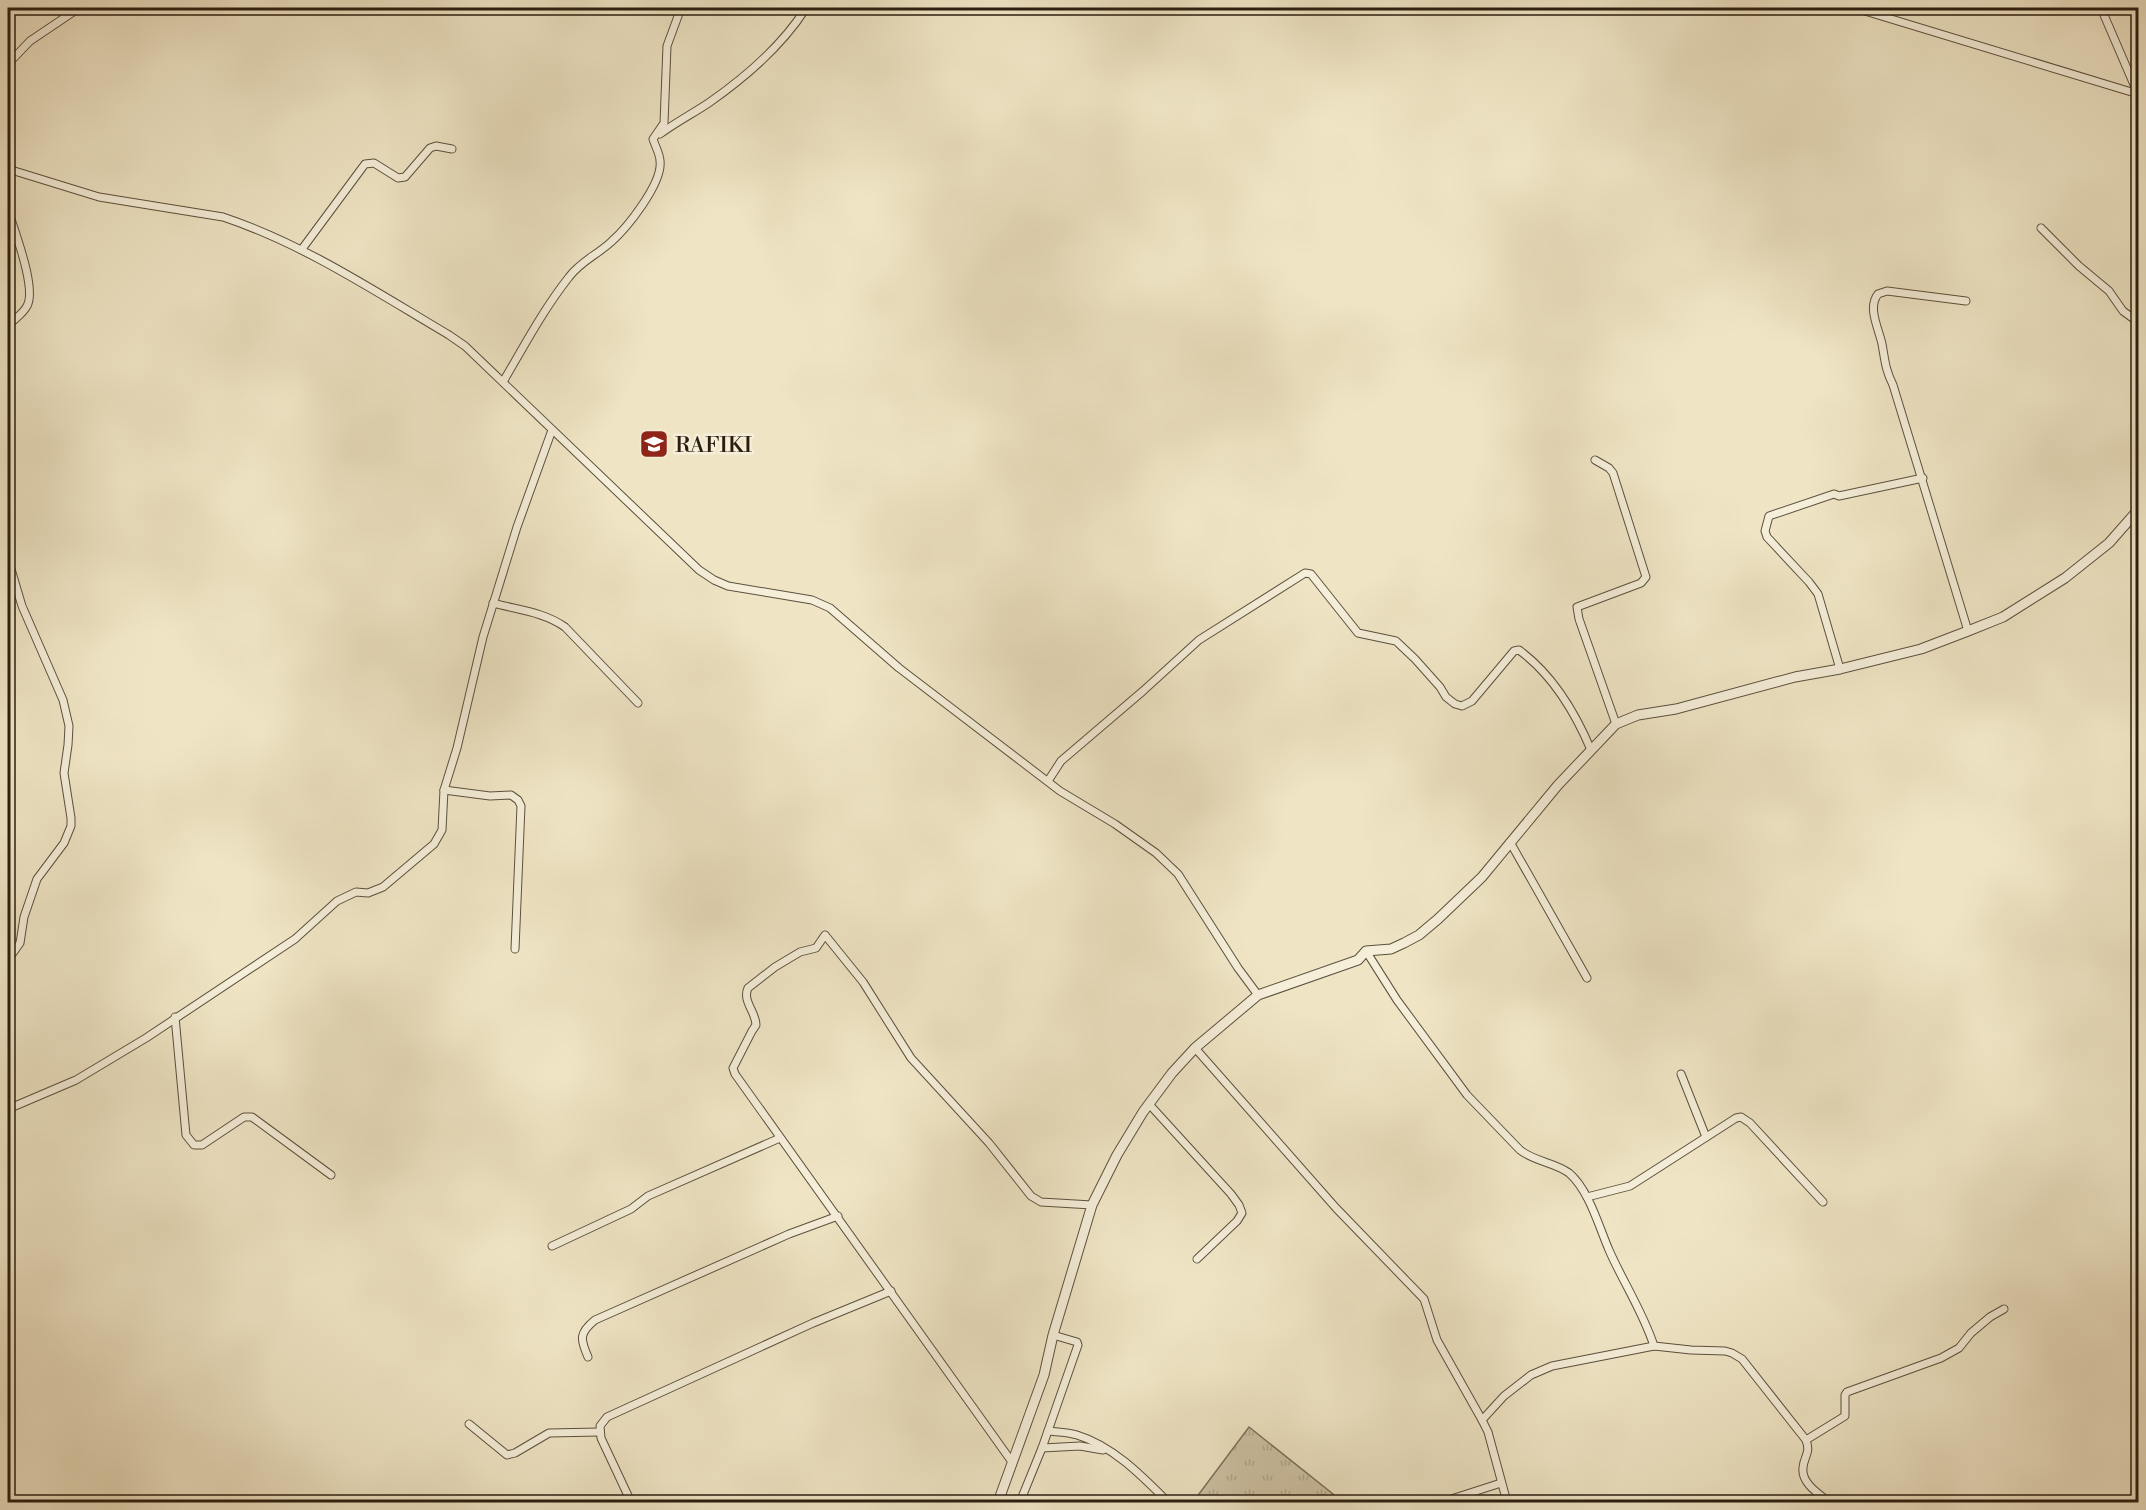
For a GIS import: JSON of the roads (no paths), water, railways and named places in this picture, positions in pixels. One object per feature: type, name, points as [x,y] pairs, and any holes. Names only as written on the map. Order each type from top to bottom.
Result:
[{"type":"street","points":[[8,64],[30,41],[79,8]]},
{"type":"street","points":[[653,139],[664,123],[667,46],[681,8]]},
{"type":"street","points":[[653,139],[677,121],[709,103],[751,69],[778,45],[806,8]]},
{"type":"street","points":[[1855,8],[2138,94]]},
{"type":"street","points":[[2101,8],[2138,94]]},
{"type":"street","points":[[503,382],[533,328],[579,263],[609,244],[621,233],[644,202],[656,180],[661,162],[653,139]]},
{"type":"street","points":[[302,249],[365,164],[374,163],[398,178],[405,177],[430,148],[436,146],[452,149]]},
{"type":"street","points":[[8,169],[99,197],[223,217],[302,249],[449,335],[465,346],[707,575],[728,586],[812,600],[830,608],[899,668],[1047,781],[1156,853],[1178,874],[1258,995]]},
{"type":"street","points":[[8,210],[24,263],[28,300],[27,307],[8,326]]},
{"type":"street","points":[[2041,228],[2109,291],[2123,311],[2139,322]]},
{"type":"street","points":[[1966,302],[1887,291],[1878,294],[1874,303],[1875,320],[1886,370],[1923,478],[1968,631]]},
{"type":"street","points":[[8,1109],[76,1080],[146,1038],[295,939],[337,901],[356,892],[368,893],[383,887],[434,844],[442,830],[444,790],[457,748],[483,637],[517,527],[552,430]]},
{"type":"street","points":[[1594,460],[1609,468],[1613,473],[1646,577],[1641,583],[1577,607],[1579,619],[1616,724]]},
{"type":"street","points":[[1840,669],[1818,594],[1767,537],[1765,531],[1769,516],[1833,494],[1839,495],[1923,478]]},
{"type":"street","points":[[998,1503],[1044,1375],[1053,1335],[1092,1205],[1117,1155],[1149,1104],[1172,1073],[1195,1048],[1258,995],[1358,960],[1366,951],[1391,949],[1419,934],[1482,877],[1510,842],[1616,724],[1638,715],[1676,709],[1795,677],[1840,669],[1921,649],[2003,617],[2065,578],[2109,543],[2139,510]]},
{"type":"street","points":[[8,560],[22,606],[63,700],[69,726],[64,773],[71,818],[71,826],[64,843],[37,879],[24,917],[20,943],[8,960]]},
{"type":"street","points":[[1047,781],[1061,761],[1199,640],[1305,573],[1311,574],[1358,633],[1396,641],[1415,658],[1446,697],[1455,704],[1462,706],[1472,701],[1514,651],[1519,650],[1534,663],[1569,705],[1591,750]]},
{"type":"street","points":[[493,603],[538,614],[565,627],[638,703]]},
{"type":"street","points":[[444,790],[490,796],[511,795],[521,806],[515,949]]},
{"type":"street","points":[[1510,842],[1587,978]]},
{"type":"street","points":[[1012,1462],[838,1216],[739,1082],[733,1068],[756,1025],[756,1018],[745,993],[748,988],[775,967],[800,952],[816,948],[825,935],[863,982],[911,1058],[989,1143],[1030,1196],[1041,1202],[1092,1205]]},
{"type":"street","points":[[1366,951],[1397,1000],[1467,1095],[1529,1158],[1550,1163],[1569,1174],[1587,1197],[1608,1249],[1654,1346]]},
{"type":"street","points":[[175,1017],[186,1135],[191,1143],[202,1145],[244,1117],[252,1117],[331,1175]]},
{"type":"street","points":[[1195,1048],[1336,1208],[1424,1299],[1437,1340],[1488,1432],[1507,1503]]},
{"type":"street","points":[[1681,1074],[1706,1137]]},
{"type":"street","points":[[1149,1104],[1231,1194],[1242,1213],[1237,1221],[1197,1259]]},
{"type":"street","points":[[1587,1197],[1630,1186],[1736,1118],[1746,1119],[1823,1202]]},
{"type":"street","points":[[552,1246],[631,1209],[648,1196],[780,1138]]},
{"type":"street","points":[[588,1357],[582,1335],[585,1328],[595,1320],[789,1234],[838,1216]]},
{"type":"street","points":[[631,1503],[599,1431],[600,1426],[610,1416],[813,1323],[891,1291]]},
{"type":"street","points":[[1806,1440],[1845,1416],[1847,1392],[1950,1353],[1959,1348],[1971,1333],[1990,1317],[2004,1309]]},
{"type":"street","points":[[1020,1503],[1078,1345],[1072,1340],[1053,1335]]},
{"type":"street","points":[[1482,1420],[1504,1396],[1531,1375],[1552,1366],[1654,1346],[1732,1353],[1742,1359],[1806,1440],[1809,1448],[1803,1468],[1804,1479],[1829,1503]]},
{"type":"street","points":[[469,1424],[507,1455],[515,1453],[549,1433],[599,1431]]},
{"type":"street","points":[[1048,1431],[1077,1435],[1108,1450],[1136,1471],[1168,1503]]},
{"type":"street","points":[[1042,1448],[1080,1446],[1108,1450]]},
{"type":"street","points":[[1442,1503],[1501,1483]]},
{"type":"place","name":"RAFIKI","points":[[654,444]]}]
